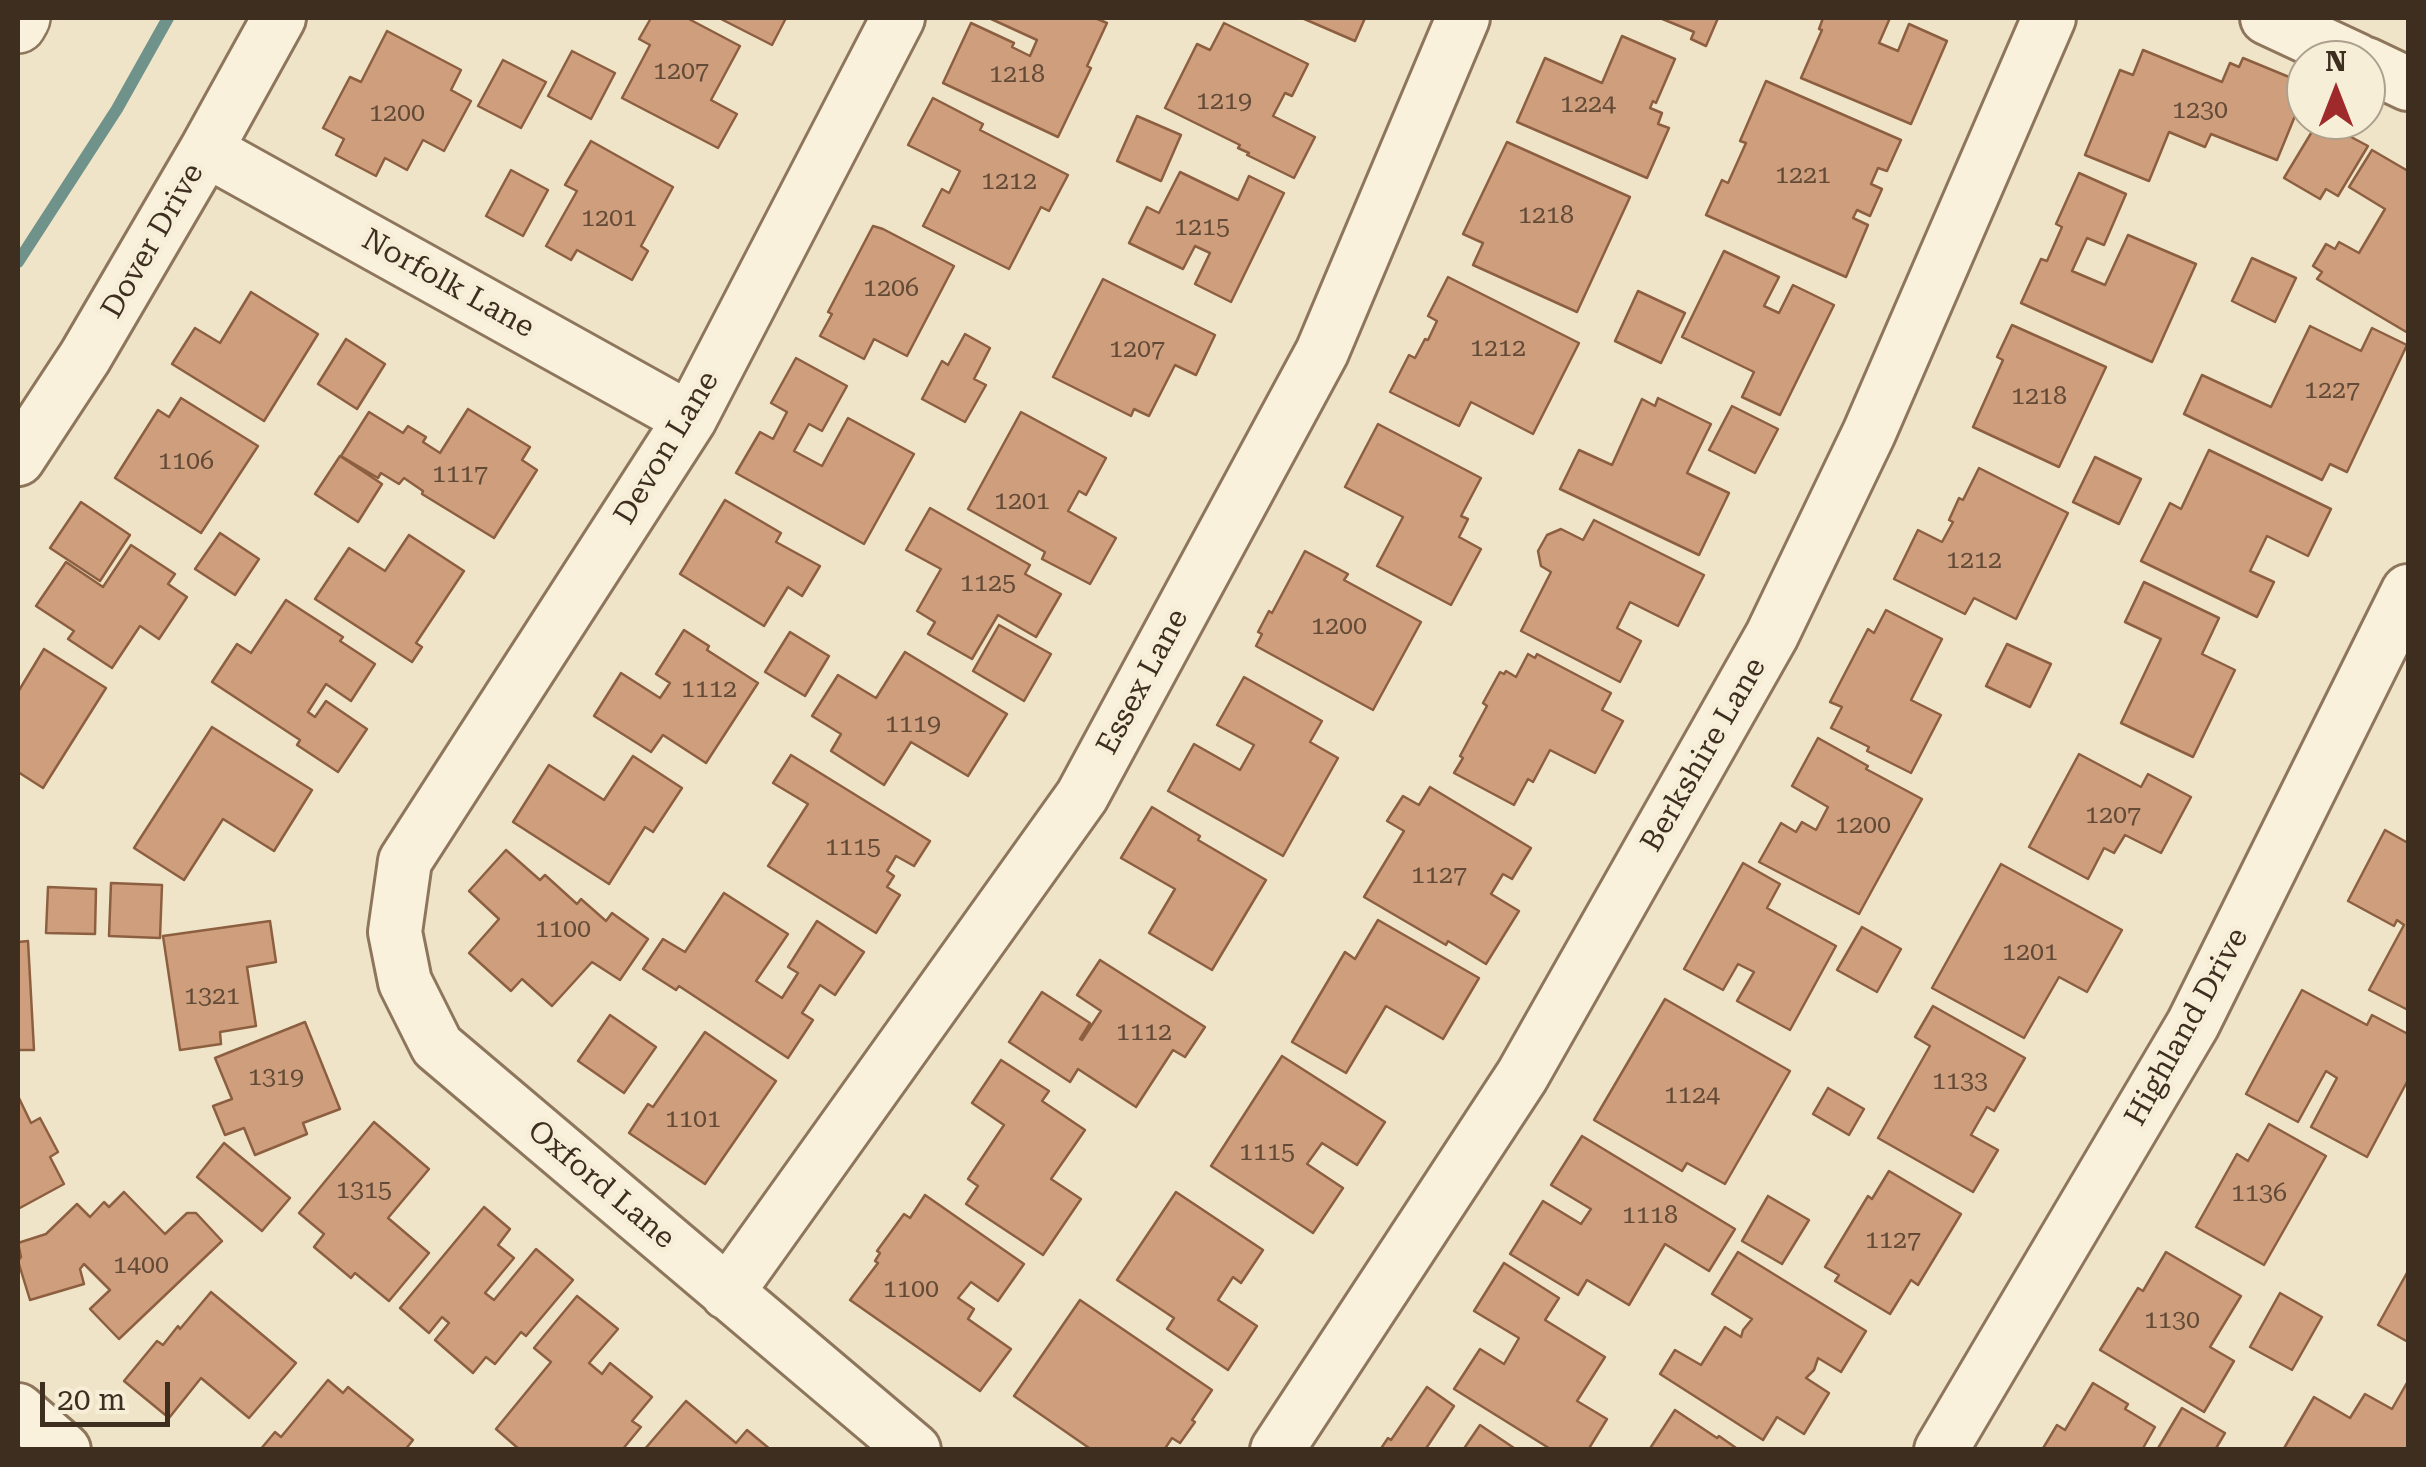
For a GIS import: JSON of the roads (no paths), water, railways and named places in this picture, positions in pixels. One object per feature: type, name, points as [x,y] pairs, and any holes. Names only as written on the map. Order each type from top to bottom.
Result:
[{"type":"street","points":[[18,25],[22,18]]},
{"type":"street","name":"Dover Drive","points":[[18,460],[85,357],[280,18]]},
{"type":"street","name":"Devon Lane","points":[[405,861],[690,418],[898,18]]},
{"type":"street","name":"Essex Lane","points":[[728,1292],[1082,796],[1322,352],[1463,18]]},
{"type":"street","name":"Berkshire Lane","points":[[1277,1450],[1522,1076],[1772,635],[1869,433],[2049,18]]},
{"type":"street","points":[[2266,18],[2314,40]]},
{"type":"street","name":"Norfolk Lane","points":[[206,150],[690,418]]},
{"type":"street","name":"Highland Drive","points":[[1941,1450],[2193,1024],[2408,591]]},
{"type":"street","name":"Oxford Lane","points":[[405,861],[395,932],[405,982],[437,1046],[914,1450]]},
{"type":"street","points":[[18,1410],[64,1450]]},
{"type":"waterway","points":[[18,262],[117,109],[168,18]]}]
